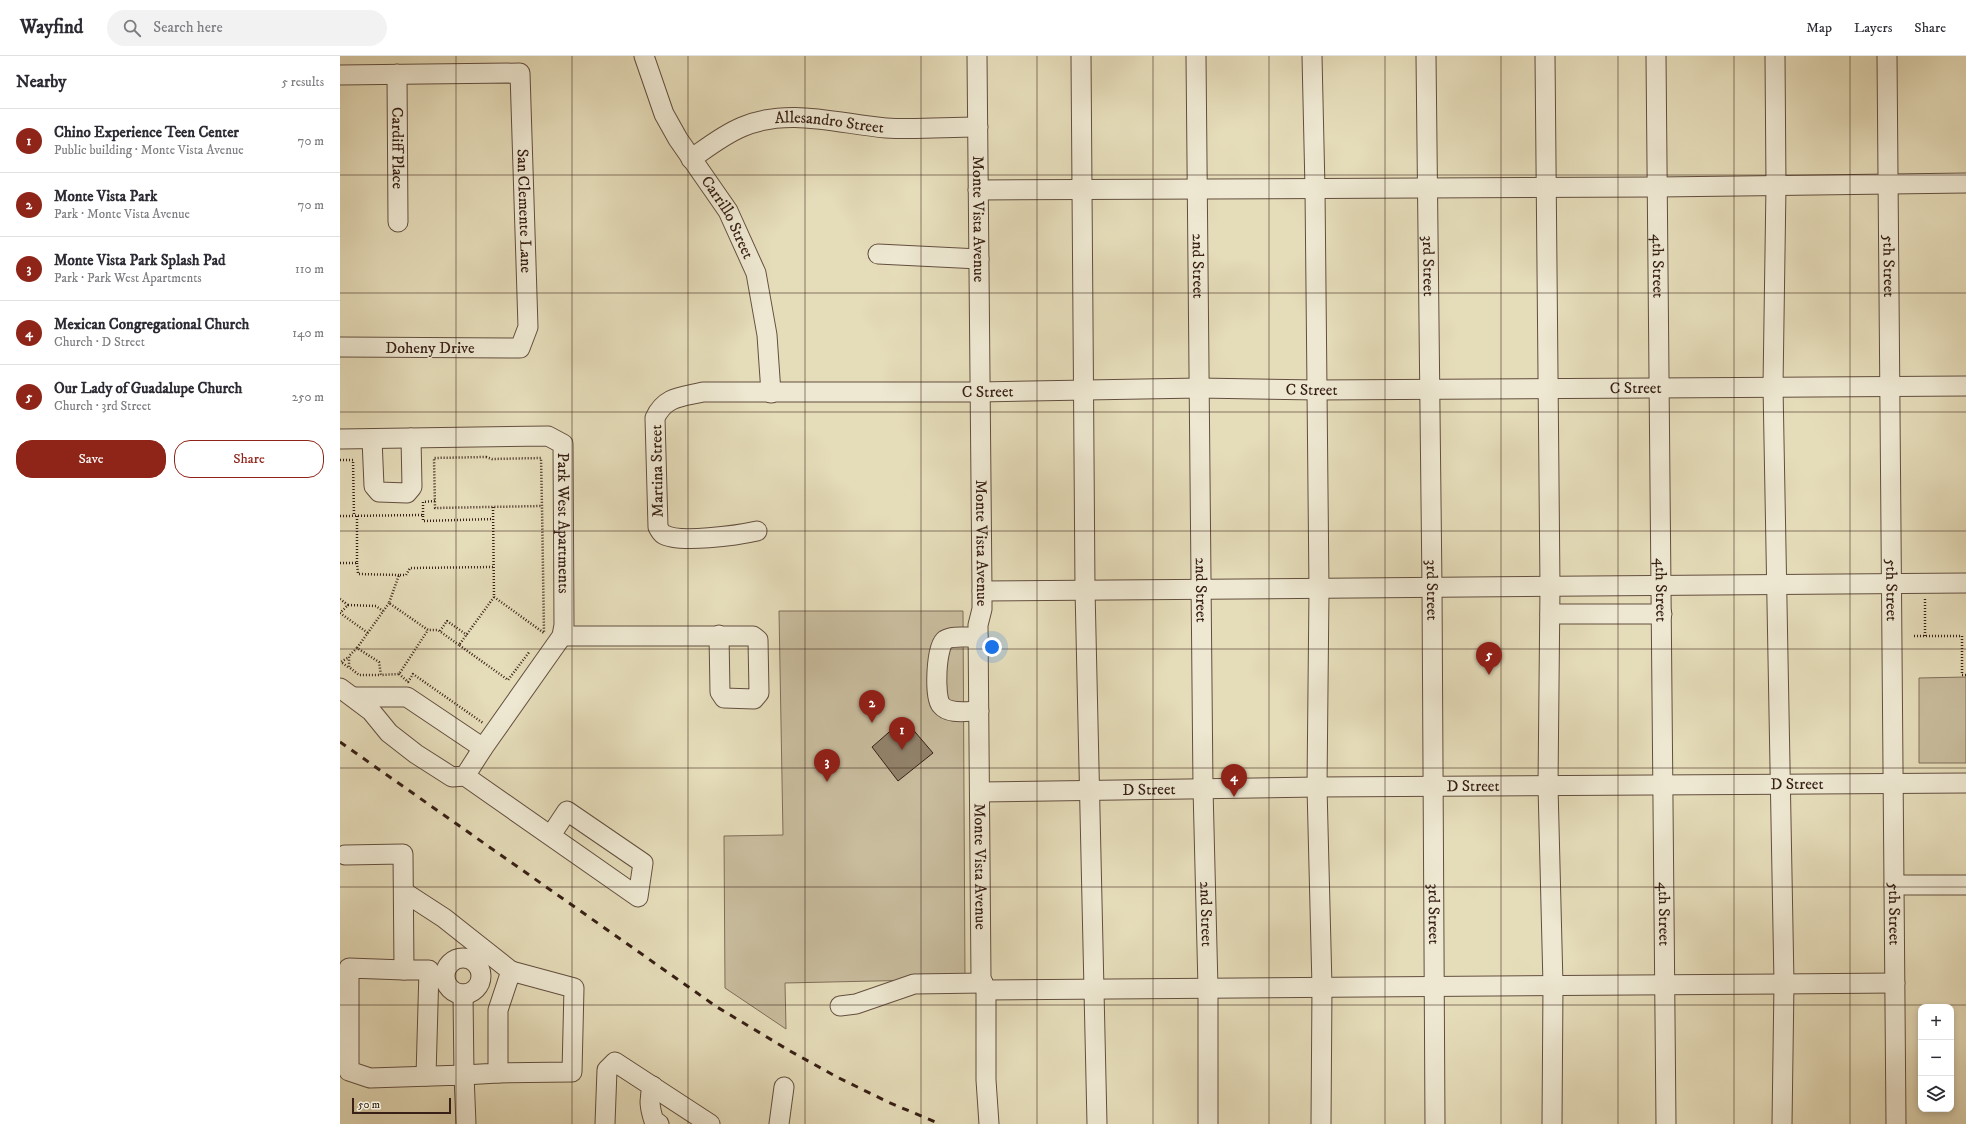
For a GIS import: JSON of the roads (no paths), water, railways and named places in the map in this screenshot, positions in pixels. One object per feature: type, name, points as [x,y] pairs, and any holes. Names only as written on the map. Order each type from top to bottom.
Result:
[{"type":"street","name":"Carrillo Street","points":[[644,56],[664,114],[691,159],[728,211],[756,273],[767,335],[771,393]]},
{"type":"street","name":"Monte Vista Avenue","points":[[977,56],[982,591],[982,609],[978,625],[981,978],[985,986],[986,1080],[989,1124]]},
{"type":"street","points":[[1081,56],[1085,589],[1097,1124]]},
{"type":"street","name":"2nd Street","points":[[1196,56],[1203,788],[1208,988],[1208,1124]]},
{"type":"street","points":[[1312,56],[1315,189],[1319,590],[1316,787],[1322,987],[1321,1124]]},
{"type":"street","name":"3rd Street","points":[[1426,56],[1432,588],[1435,1124]]},
{"type":"street","points":[[1545,56],[1550,588],[1548,786],[1553,985],[1552,1124]]},
{"type":"street","name":"4th Street","points":[[1656,56],[1666,1124]]},
{"type":"street","points":[[1775,56],[1776,186],[1774,386],[1778,586],[1779,785],[1784,983],[1782,1124]]},
{"type":"street","name":"5th Street","points":[[1887,56],[1896,1124]]},
{"type":"street","name":"San Clemente Lane","points":[[397,74],[520,73],[528,327],[520,348]]},
{"type":"street","points":[[340,75],[397,74]]},
{"type":"street","name":"Cardiff Place","points":[[397,74],[398,222]]},
{"type":"street","name":"Allesandro Street","points":[[691,159],[724,136],[744,126],[783,118],[801,117],[887,128],[978,127]]},
{"type":"street","points":[[978,190],[1082,191],[1198,188],[1315,189],[1658,187],[1966,183]]},
{"type":"street","points":[[878,254],[979,259]]},
{"type":"street","name":"Doheny Drive","points":[[340,347],[520,348]]},
{"type":"street","name":"C Street","points":[[660,407],[670,400],[703,392],[980,392],[1199,388],[1317,390],[1660,386],[1966,386]]},
{"type":"street","name":"Martina Street","points":[[660,407],[655,418],[658,527],[662,534],[671,538],[729,537],[757,531]]},
{"type":"street","name":"Park West Apartments","points":[[340,440],[548,436],[563,444],[553,634]]},
{"type":"street","points":[[372,439],[374,486],[379,492],[407,493],[412,487],[411,438]]},
{"type":"street","points":[[982,591],[1201,588],[1319,590],[1550,588],[1662,585],[1778,586],[1891,583],[1966,584]]},
{"type":"street","points":[[1550,614],[1662,614]]},
{"type":"street","points":[[465,776],[494,732],[553,634],[719,635]]},
{"type":"street","points":[[978,638],[950,638],[943,641],[939,647],[938,656],[938,696],[940,704],[947,710],[979,711]]},
{"type":"street","points":[[347,692],[407,697],[483,748]]},
{"type":"street","points":[[347,692],[371,711],[389,733],[416,754],[452,777],[465,776],[638,897],[643,863],[567,811],[551,835]]},
{"type":"street","name":"D Street","points":[[980,792],[1089,789],[1966,783]]},
{"type":"street","points":[[345,855],[403,854],[404,970]]},
{"type":"street","points":[[1894,885],[1966,886]]},
{"type":"street","points":[[404,892],[444,918],[511,971],[574,988],[572,1072],[370,1078],[349,1071],[349,968],[437,971],[457,958],[468,958],[478,964],[482,975],[481,981],[474,990],[463,994],[453,991],[437,971]]},
{"type":"street","points":[[426,1076],[437,971]]},
{"type":"street","points":[[498,1073],[498,1010],[511,971]]},
{"type":"street","points":[[840,1006],[856,1004],[914,984],[1095,989],[1895,982]]},
{"type":"street","points":[[463,994],[466,1124]]},
{"type":"street","points":[[605,1124],[607,1070],[615,1062],[710,1124]]},
{"type":"street","points":[[653,1086],[649,1096],[651,1111],[654,1121],[659,1124]]},
{"type":"street","points":[[779,1124],[784,1087]]},
{"type":"railway","points":[[340,742],[717,1007],[790,1051],[837,1077],[888,1102],[940,1124]]},
{"type":"place","name":"Our Lady of Guadalupe Church","points":[[1489,675]]},
{"type":"place","name":"Monte Vista Park","points":[[872,723]]},
{"type":"place","name":"Chino Experience Teen Center","points":[[902,750]]},
{"type":"place","name":"Monte Vista Park Splash Pad","points":[[827,782]]},
{"type":"place","name":"Mexican Congregational Church","points":[[1234,797]]}]
